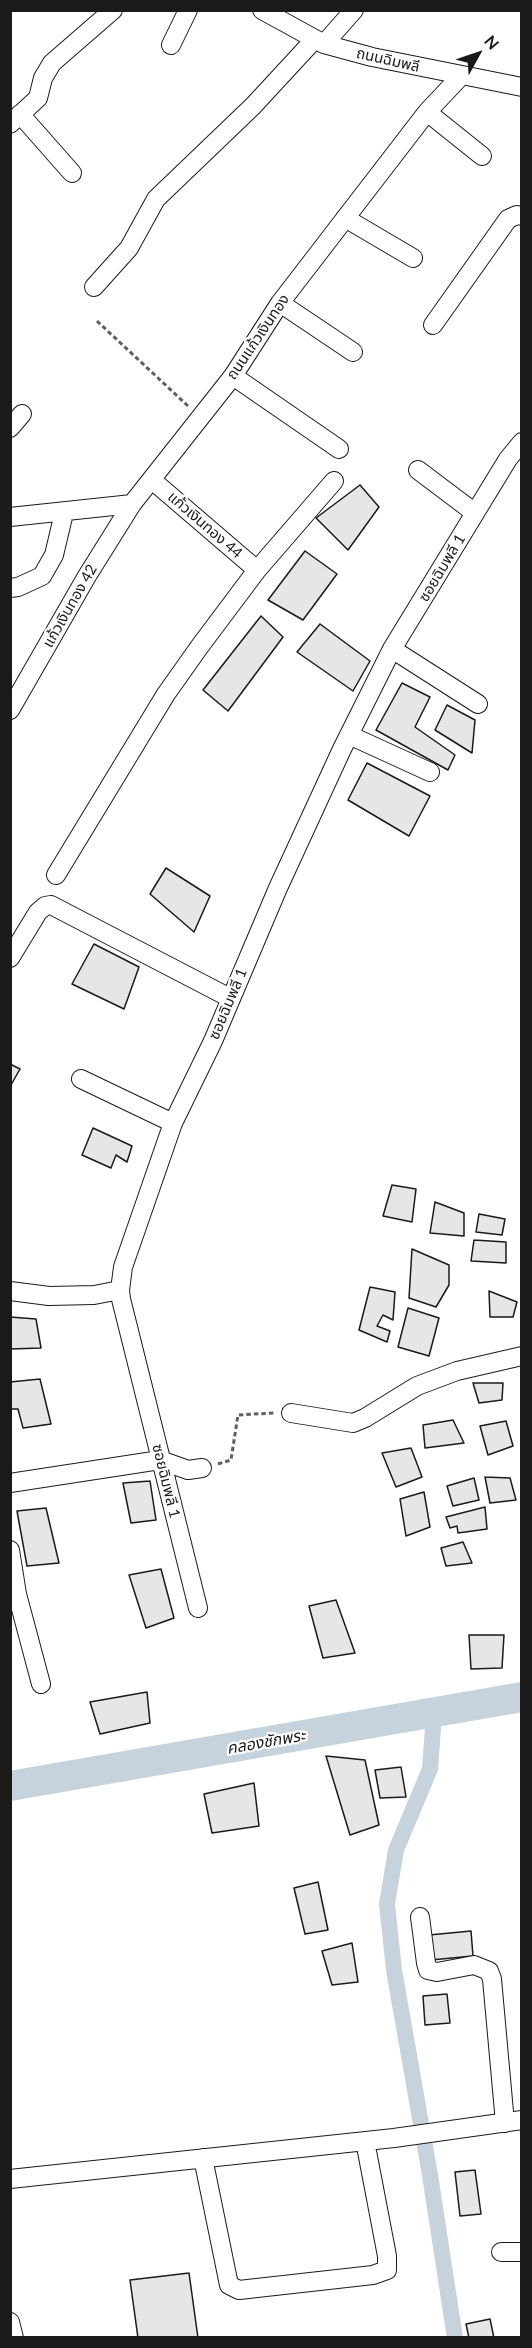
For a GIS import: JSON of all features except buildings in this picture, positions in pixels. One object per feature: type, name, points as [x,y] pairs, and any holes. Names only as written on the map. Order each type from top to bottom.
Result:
[{"type":"street","points":[[72,172],[16,119],[38,98],[43,78],[52,63],[113,10]]},
{"type":"street","points":[[171,45],[188,10]]},
{"type":"street","points":[[94,287],[129,248],[156,199],[354,10]]},
{"type":"street","name":"ถนนฉิมพลี","points":[[264,11],[319,42],[372,57],[522,87]]},
{"type":"street","name":"ถนนแก้วเงินทอง","points":[[132,504],[233,376],[280,303],[345,218],[427,112],[460,76]]},
{"type":"street","points":[[427,112],[482,156]]},
{"type":"street","points":[[433,325],[508,219],[517,214],[522,216]]},
{"type":"street","points":[[345,218],[413,258]]},
{"type":"street","points":[[280,303],[353,352]]},
{"type":"street","points":[[233,376],[339,449]]},
{"type":"street","name":"ซอยฉิมพลี 1","points":[[198,1608],[120,1290],[123,1267],[173,1123],[213,1041],[230,998],[349,735],[392,649],[423,602],[508,459],[522,442]]},
{"type":"street","points":[[418,470],[475,513]]},
{"type":"street","name":"แก้วเงินทอง 44","points":[[152,480],[257,570]]},
{"type":"street","points":[[56,875],[166,694],[257,570],[334,482]]},
{"type":"street","points":[[10,517],[132,504]]},
{"type":"street","name":"แก้วเงินทอง 42","points":[[10,710],[87,576],[132,504]]},
{"type":"street","points":[[10,588],[18,587],[42,576],[54,555],[64,513]]},
{"type":"street","points":[[392,649],[478,704]]},
{"type":"street","points":[[349,735],[430,772]]},
{"type":"street","points":[[10,958],[38,912],[45,906],[51,905],[230,998]]},
{"type":"street","points":[[81,1079],[173,1123]]},
{"type":"street","points":[[10,1291],[49,1296],[94,1295],[120,1290]]},
{"type":"street","points":[[291,1413],[352,1423],[365,1418],[417,1386],[457,1371],[522,1356]]},
{"type":"street","points":[[10,1483],[160,1460],[188,1470],[202,1468]]},
{"type":"street","points":[[10,1550],[17,1594],[41,1684]]},
{"type":"street","points":[[10,2179],[394,2139],[513,2121],[489,1971],[474,1965],[437,1972],[428,1970],[420,1917]]},
{"type":"street","points":[[203,2158],[229,2285],[239,2290],[373,2275],[387,2270],[387,2256],[365,2141]]},
{"type":"street","points":[[501,2252],[522,2252]]},
{"type":"street","points":[[10,2322],[14,2337]]},
{"type":"path","points":[[97,321],[200,418]]},
{"type":"path","points":[[202,1468],[231,1460],[238,1415],[291,1413]]},
{"type":"waterway","name":"คลองชักพระ","points":[[10,1786],[522,1697]]},
{"type":"waterway","points":[[434,1714],[430,1769],[396,1850],[387,1904],[394,1970],[430,2175],[455,2338]]}]
